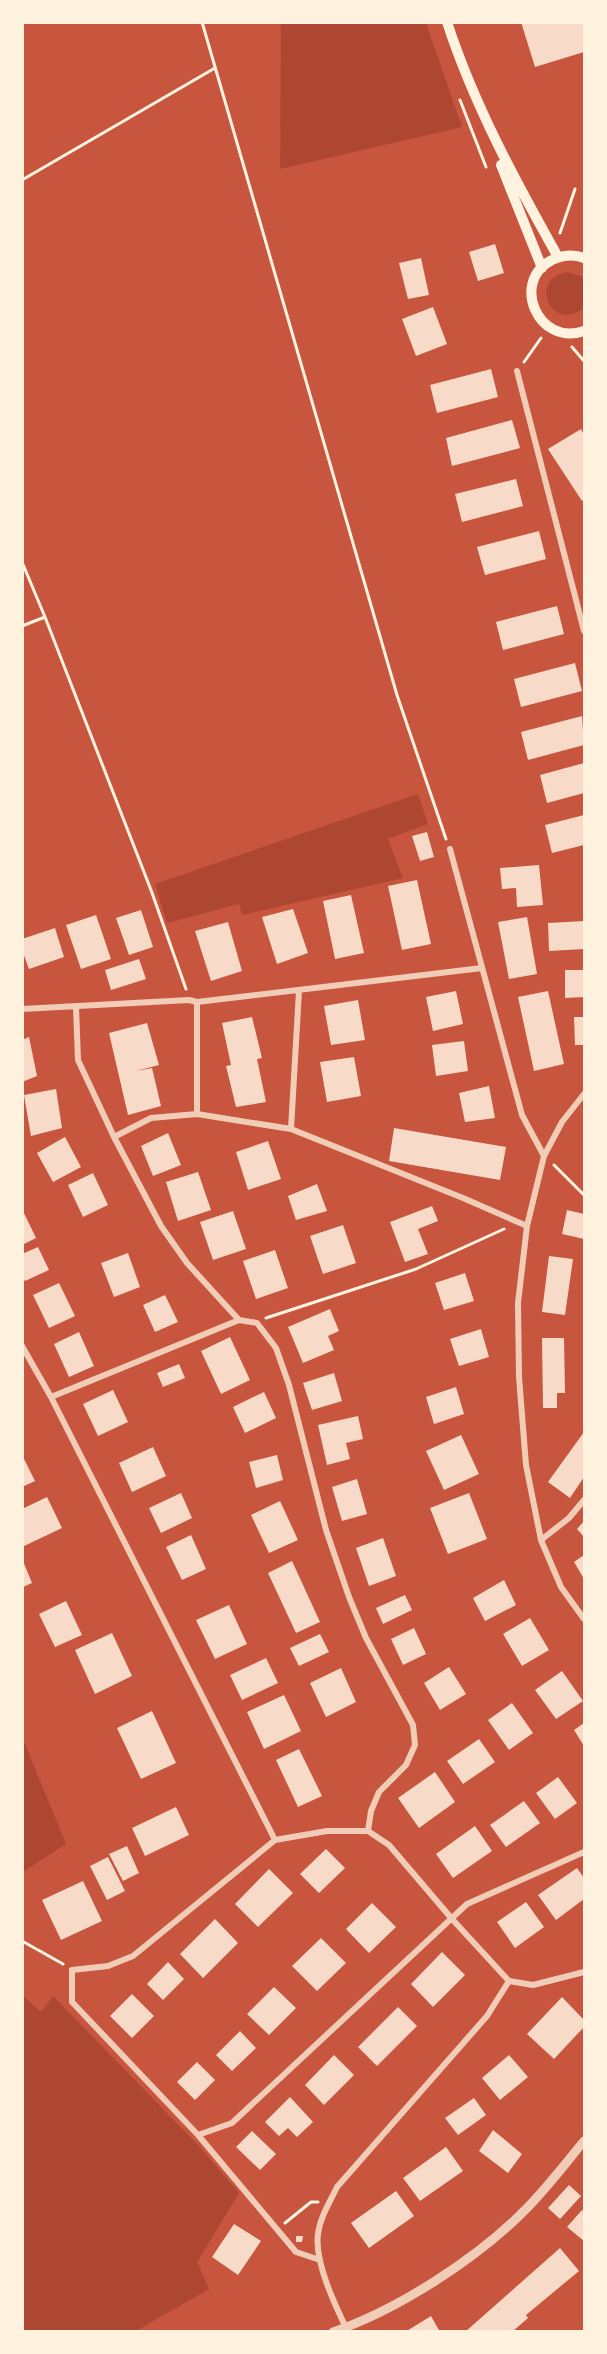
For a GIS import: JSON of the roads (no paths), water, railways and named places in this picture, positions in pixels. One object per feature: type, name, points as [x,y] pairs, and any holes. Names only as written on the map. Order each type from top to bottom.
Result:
[{"type":"main road","points":[[447,22],[493,135],[558,257]]},
{"type":"main road","points":[[493,135],[500,162],[542,267]]},
{"type":"main road","points":[[583,334],[555,331],[545,324],[532,303],[531,290],[542,267],[558,257],[569,255],[585,258]]},
{"type":"street","points":[[517,371],[585,632]]},
{"type":"street","points":[[450,849],[522,1115],[544,1156]]},
{"type":"street","points":[[22,1009],[189,1000],[197,1002],[482,968]]},
{"type":"street","points":[[291,1129],[299,991]]},
{"type":"street","points":[[197,1002],[197,1114]]},
{"type":"street","points":[[76,1007],[78,1060],[114,1137],[160,1226],[187,1263],[239,1320]]},
{"type":"street","points":[[585,1094],[562,1122],[544,1156],[527,1226],[518,1303],[519,1377],[526,1465],[541,1540],[561,1587],[585,1618]]},
{"type":"street","points":[[114,1137],[151,1118],[197,1114],[291,1129],[527,1226]]},
{"type":"street","points":[[51,1397],[239,1320],[257,1323],[276,1348],[289,1385],[326,1530],[349,1597],[366,1638],[413,1725],[415,1745],[406,1765],[379,1792],[371,1811],[368,1831]]},
{"type":"street","points":[[22,1346],[51,1397],[275,1840]]},
{"type":"street","points":[[541,1540],[569,1518],[585,1500]]},
{"type":"street","points":[[320,2260],[296,2252],[198,2135],[72,2002],[72,1970],[108,1966],[133,1956],[275,1840],[327,1831],[368,1831],[389,1845],[509,1981],[533,1985],[585,1972]]},
{"type":"street","points":[[198,2135],[232,2123],[467,1904],[585,1852]]},
{"type":"street","points":[[347,2329],[320,2260],[318,2236],[329,2203],[337,2187],[487,2016],[509,1981]]},
{"type":"street","points":[[333,2331],[347,2329],[401,2301],[464,2262],[525,2211],[585,2140]]}]
